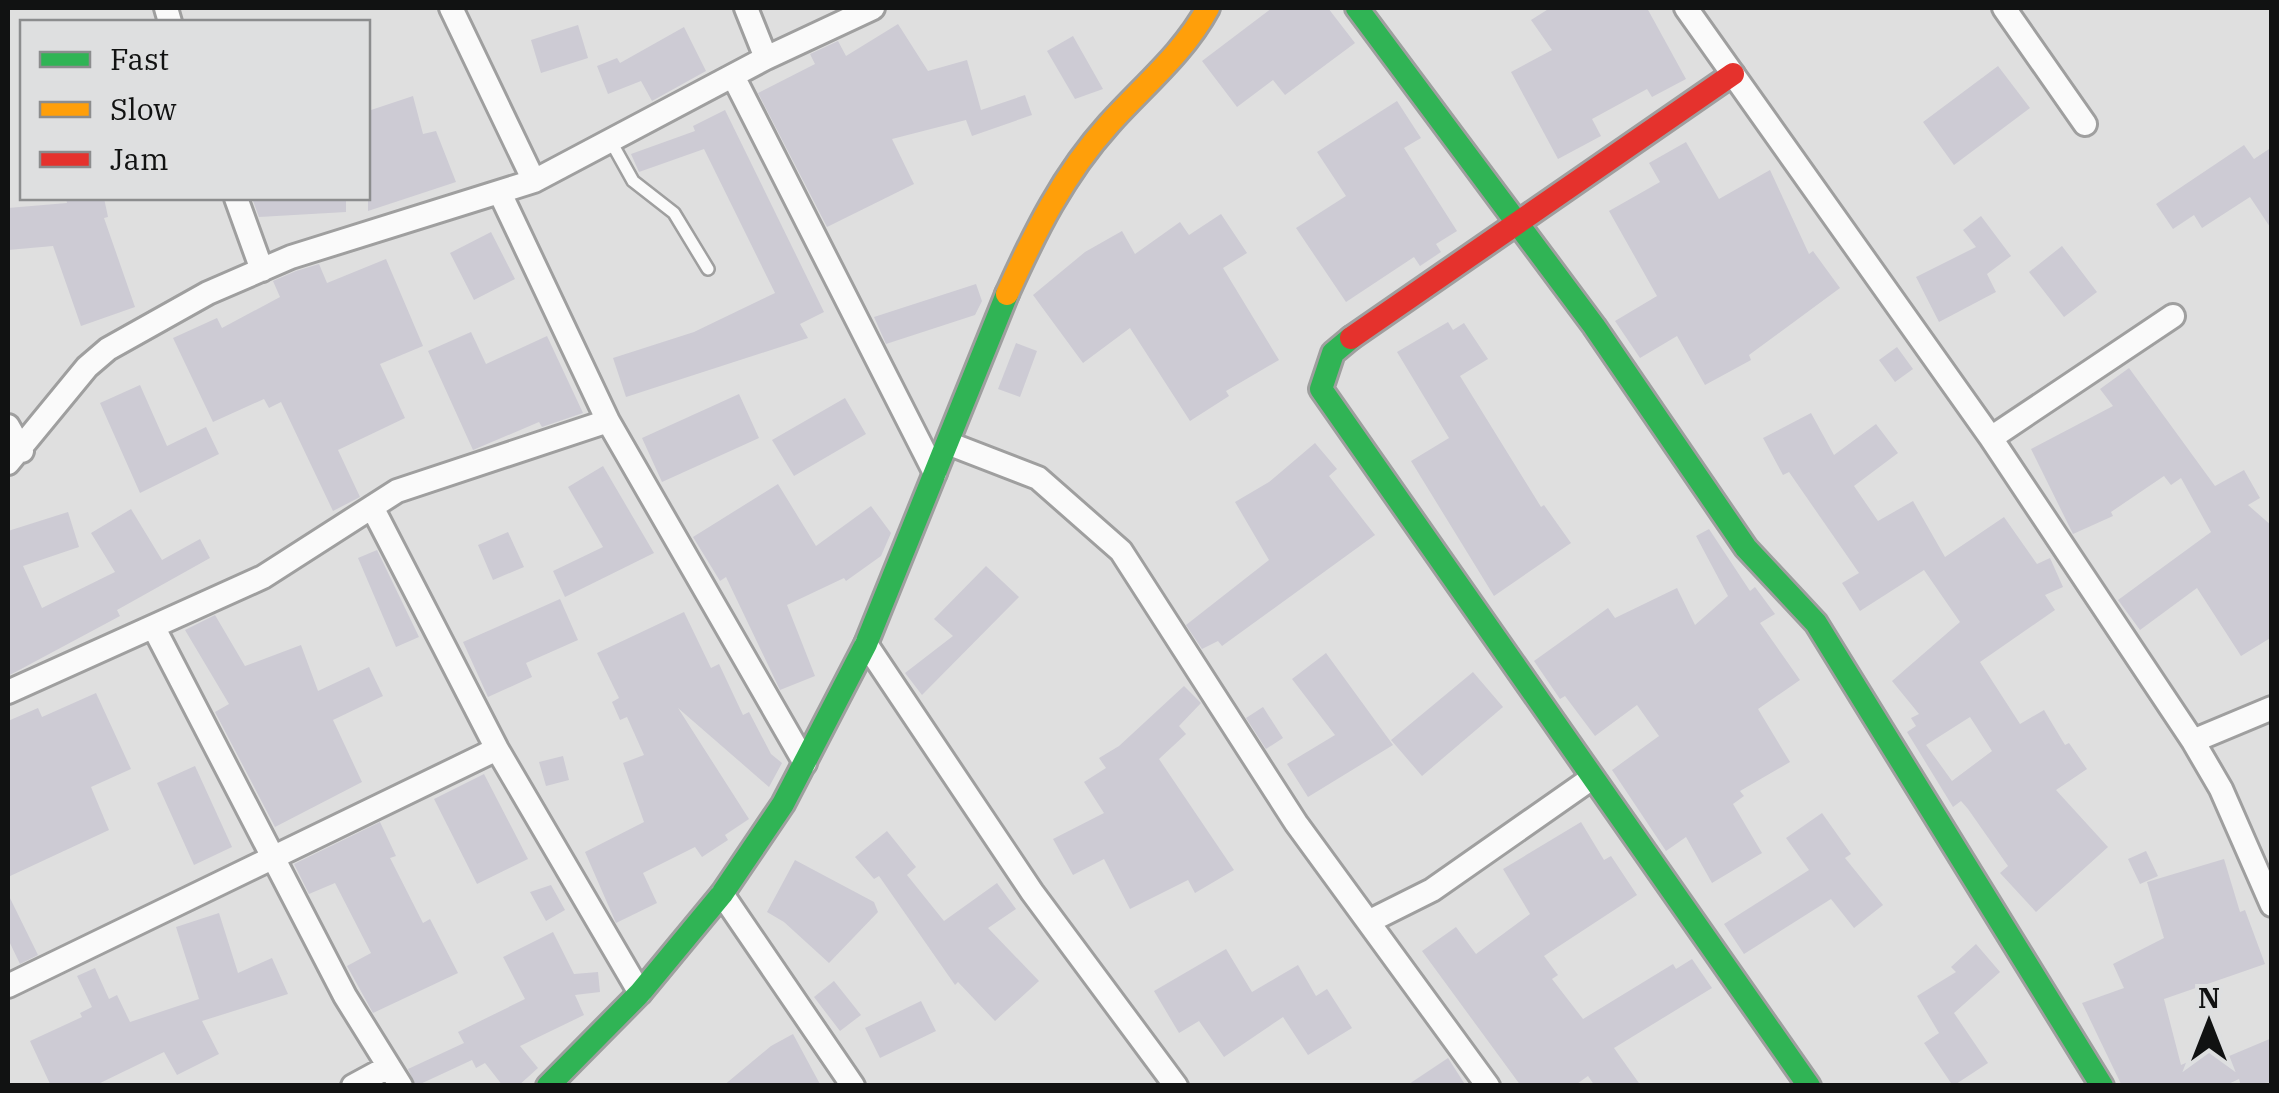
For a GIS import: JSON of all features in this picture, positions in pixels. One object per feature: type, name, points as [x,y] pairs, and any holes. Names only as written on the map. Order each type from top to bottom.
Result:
[{"type":"street","points":[[451,8],[534,181]]},
{"type":"street","points":[[746,8],[766,58]]},
{"type":"street","points":[[15,457],[87,367],[108,349],[208,293],[262,270],[534,181],[609,138],[873,8]]},
{"type":"street","points":[[552,1084],[640,992],[722,894],[805,763],[866,644],[950,444],[992,327],[1047,206],[1107,126],[1191,38],[1208,8]]},
{"type":"street","points":[[1358,8],[1514,224],[1594,326],[1746,548],[1816,623],[2102,1086]]},
{"type":"street","points":[[1686,8],[1991,438],[2193,742],[2221,789],[2272,904]]},
{"type":"street","points":[[2004,8],[2085,124]]},
{"type":"street","points":[[1732,74],[1351,338],[1333,354],[1321,389],[1809,1086]]},
{"type":"street","points":[[733,76],[935,473]]},
{"type":"street","points":[[500,193],[608,421],[805,763]]},
{"type":"street","points":[[237,200],[262,270]]},
{"type":"street","points":[[1991,438],[2173,316]]},
{"type":"street","points":[[8,692],[263,576],[424,479],[608,421]]},
{"type":"street","points":[[8,426],[15,457]]},
{"type":"street","points":[[950,444],[1038,478],[1121,551],[1296,823],[1488,1086]]},
{"type":"street","points":[[372,507],[497,749],[640,992]]},
{"type":"street","points":[[154,628],[345,996],[395,1076],[353,1086]]},
{"type":"street","points":[[866,644],[1032,892],[1176,1086]]},
{"type":"street","points":[[2193,742],[2272,708]]},
{"type":"street","points":[[8,986],[497,749]]},
{"type":"street","points":[[1370,920],[1432,890],[1592,778]]},
{"type":"street","points":[[722,894],[852,1086]]},
{"type":"lane","points":[[609,138],[633,181],[674,213],[708,269]]},
{"type":"building","points":[[1272,8],[1328,8],[1355,43],[1285,95],[1273,80],[1237,107],[1202,61]]},
{"type":"building","points":[[1550,8],[1647,8],[1686,79],[1652,97],[1647,89],[1592,119],[1601,136],[1558,159],[1511,72],[1552,50],[1531,20]]},
{"type":"building","points":[[898,24],[928,71],[967,60],[981,110],[1025,95],[1032,115],[972,136],[966,120],[892,139],[914,184],[827,227],[758,93],[815,64],[810,54],[838,41],[846,56]]},
{"type":"building","points":[[578,25],[588,58],[541,73],[531,40]]},
{"type":"building","points":[[684,27],[706,71],[652,101],[641,81],[608,94],[597,66],[617,58],[620,63]]},
{"type":"building","points":[[1073,36],[1103,89],[1075,99],[1047,51]]},
{"type":"building","points":[[1998,66],[2030,108],[1954,165],[1923,122]]},
{"type":"building","points":[[413,96],[423,134],[436,131],[456,182],[368,211],[370,110]]},
{"type":"building","points":[[1397,101],[1421,138],[1404,148],[1457,231],[1436,244],[1441,252],[1420,266],[1414,257],[1346,302],[1296,228],[1346,196],[1317,152]]},
{"type":"building","points":[[725,110],[824,312],[800,324],[808,338],[626,397],[613,358],[694,332],[775,293],[704,149],[639,172],[631,154],[695,131],[693,126]]},
{"type":"building","points":[[1686,142],[1719,199],[1770,170],[1809,254],[1813,251],[1840,288],[1749,355],[1751,360],[1705,385],[1677,336],[1640,358],[1615,321],[1657,296],[1609,211],[1660,182],[1649,163]]},
{"type":"building","points":[[2244,145],[2254,159],[2272,147],[2272,230],[2250,197],[2202,228],[2194,215],[2173,229],[2156,204]]},
{"type":"building","points":[[66,200],[104,200],[108,217],[104,218],[135,307],[81,326],[53,246],[8,250],[8,208],[67,203]]},
{"type":"building","points":[[253,200],[346,200],[346,212],[259,217]]},
{"type":"building","points":[[1221,214],[1247,253],[1223,268],[1279,360],[1226,391],[1229,396],[1190,421],[1130,328],[1083,363],[1033,295],[1085,252],[1122,231],[1135,254],[1180,222],[1189,235]]},
{"type":"building","points":[[1981,216],[2011,256],[1987,274],[1996,292],[1939,322],[1916,277],[1976,247],[1963,230]]},
{"type":"building","points":[[491,232],[515,279],[474,300],[450,253]]},
{"type":"building","points":[[2062,246],[2097,292],[2064,317],[2029,272]]},
{"type":"building","points":[[386,259],[423,346],[380,364],[405,418],[338,450],[360,497],[333,511],[281,402],[269,408],[264,399],[213,422],[173,338],[217,318],[222,328],[280,297],[273,281],[296,271],[319,264],[327,283]]},
{"type":"building","points":[[976,284],[982,301],[975,315],[886,344],[874,317]]},
{"type":"building","points":[[1448,322],[1453,330],[1464,323],[1488,359],[1460,376],[1541,507],[1544,505],[1571,543],[1494,596],[1411,461],[1449,438],[1397,352]]},
{"type":"building","points":[[471,332],[486,364],[547,336],[583,413],[542,427],[539,422],[473,450],[428,351]]},
{"type":"building","points":[[1016,343],[1037,351],[1020,397],[998,389]]},
{"type":"building","points":[[1897,347],[1913,369],[1895,382],[1879,360]]},
{"type":"building","points":[[2129,368],[2215,486],[2244,470],[2260,498],[2248,505],[2272,526],[2272,637],[2241,656],[2197,588],[2140,630],[2118,600],[2211,532],[2181,478],[2171,485],[2164,476],[2111,512],[2113,516],[2073,534],[2031,449],[2113,406],[2100,389]]},
{"type":"building","points":[[140,385],[167,446],[206,427],[219,454],[140,493],[100,403]]},
{"type":"building","points":[[739,394],[759,438],[662,482],[642,438]]},
{"type":"building","points":[[845,398],[866,434],[794,476],[772,440]]},
{"type":"building","points":[[1811,413],[1834,455],[1876,424],[1898,453],[1854,486],[1878,521],[1913,501],[1945,557],[2004,517],[2037,564],[2050,558],[2063,587],[2045,595],[2055,610],[1980,662],[2020,724],[2044,710],[2065,745],[2069,743],[2087,769],[2056,790],[2108,847],[2036,912],[2000,873],[2008,866],[1968,809],[1961,801],[1953,807],[1907,732],[1916,726],[1911,718],[1919,714],[1892,681],[1960,622],[1924,570],[1860,611],[1842,583],[1859,573],[1789,472],[1783,475],[1763,438]],"holes":[[[1970,717],[1992,751],[1952,781],[1926,745]]]},
{"type":"building","points":[[1315,443],[1337,469],[1329,476],[1375,535],[1222,646],[1218,641],[1202,649],[1186,625],[1269,560],[1235,502],[1269,482]]},
{"type":"building","points":[[603,466],[654,553],[565,597],[553,571],[603,547],[568,487]]},
{"type":"building","points":[[778,484],[816,546],[871,506],[891,533],[881,556],[846,581],[844,578],[787,605],[815,676],[780,690],[726,577],[720,581],[693,537]]},
{"type":"building","points":[[131,509],[162,560],[200,539],[210,558],[117,610],[120,616],[8,676],[8,531],[68,512],[79,547],[23,566],[42,608],[115,572],[91,533]]},
{"type":"building","points":[[1709,529],[1750,591],[1755,587],[1775,614],[1760,623],[1800,680],[1758,709],[1790,762],[1740,791],[1744,796],[1733,804],[1762,853],[1712,883],[1686,837],[1666,851],[1612,770],[1659,736],[1637,705],[1595,736],[1565,696],[1560,699],[1534,661],[1608,608],[1615,618],[1677,588],[1695,625],[1728,596],[1696,536]]},
{"type":"building","points":[[508,532],[524,567],[493,580],[478,545]]},
{"type":"building","points":[[377,550],[419,637],[396,647],[358,558]]},
{"type":"building","points":[[986,566],[1019,597],[922,695],[905,673],[953,636],[934,619]]},
{"type":"building","points":[[560,599],[578,640],[526,663],[532,677],[488,697],[463,642]]},
{"type":"building","points":[[684,612],[711,668],[719,664],[743,715],[749,712],[771,754],[782,763],[769,787],[678,708],[749,819],[725,835],[728,840],[702,857],[695,847],[643,873],[657,903],[616,923],[585,852],[644,822],[623,763],[644,755],[627,717],[620,720],[612,702],[619,698],[597,653]]},
{"type":"building","points":[[215,615],[245,666],[301,645],[318,691],[369,667],[383,696],[333,720],[362,782],[275,827],[215,712],[229,704],[185,630]]},
{"type":"building","points":[[1326,653],[1393,745],[1308,797],[1287,764],[1335,735],[1292,679]]},
{"type":"building","points":[[1473,672],[1503,707],[1422,776],[1391,740]]},
{"type":"building","points":[[1184,686],[1201,703],[1179,726],[1186,734],[1159,759],[1234,870],[1195,893],[1188,880],[1130,909],[1104,859],[1073,875],[1053,839],[1104,813],[1084,782],[1106,768],[1099,758],[1119,746]]},
{"type":"building","points":[[96,693],[131,769],[91,787],[109,830],[8,877],[8,721],[38,708],[42,717]]},
{"type":"building","points":[[1263,707],[1283,738],[1266,749],[1246,718]]},
{"type":"building","points":[[563,756],[569,780],[546,786],[539,762]]},
{"type":"building","points":[[195,766],[232,847],[194,865],[157,783]]},
{"type":"building","points":[[484,774],[528,859],[477,884],[434,799]]},
{"type":"building","points":[[1822,813],[1851,854],[1845,858],[1883,905],[1854,928],[1831,899],[1744,954],[1724,924],[1809,870],[1786,838]]},
{"type":"building","points":[[380,822],[396,856],[390,858],[423,923],[430,919],[458,973],[373,1013],[347,966],[371,953],[335,883],[309,894],[294,864]]},
{"type":"building","points":[[1581,822],[1604,860],[1611,856],[1637,895],[1544,956],[1558,975],[1552,979],[1583,1019],[1673,964],[1676,969],[1692,959],[1712,988],[1614,1048],[1641,1086],[1595,1086],[1588,1076],[1574,1086],[1521,1086],[1422,951],[1456,927],[1476,954],[1530,914],[1503,869]]},
{"type":"building","points":[[887,831],[916,867],[907,875],[944,921],[997,883],[1016,909],[988,928],[1039,981],[995,1021],[958,982],[955,985],[879,876],[874,879],[855,857]]},
{"type":"building","points":[[2146,851],[2158,876],[2140,884],[2128,859]]},
{"type":"building","points":[[2224,859],[2240,912],[2245,910],[2265,964],[2164,999],[2181,1065],[2218,1049],[2222,1059],[2272,1038],[2272,1082],[2241,1086],[2239,1079],[2224,1086],[2122,1086],[2082,1003],[2124,988],[2113,964],[2164,938],[2147,882]]},
{"type":"building","points":[[795,860],[874,902],[878,912],[829,963],[784,922],[767,912]]},
{"type":"building","points":[[551,885],[565,910],[546,921],[530,892]]},
{"type":"building","points":[[8,894],[38,955],[20,964],[8,939]]},
{"type":"building","points":[[219,913],[238,973],[272,958],[288,994],[202,1021],[219,1054],[177,1075],[164,1052],[94,1086],[51,1086],[30,1041],[82,1017],[80,1013],[92,1007],[77,976],[95,968],[109,999],[117,995],[130,1022],[199,999],[176,927]]},
{"type":"building","points":[[553,932],[574,974],[598,972],[600,992],[575,995],[584,1015],[520,1046],[538,1068],[518,1086],[503,1086],[485,1063],[476,1068],[472,1060],[416,1086],[408,1069],[464,1043],[458,1032],[525,999],[503,957]]},
{"type":"building","points":[[1976,944],[2000,972],[1954,1013],[1988,1063],[1953,1086],[1924,1043],[1939,1033],[1917,996],[1956,972],[1951,967]]},
{"type":"building","points":[[1226,949],[1252,992],[1298,965],[1316,996],[1327,989],[1352,1028],[1308,1055],[1283,1017],[1224,1057],[1199,1021],[1179,1033],[1154,991]]},
{"type":"building","points":[[834,981],[861,1015],[840,1031],[814,997]]},
{"type":"building","points":[[921,1001],[936,1031],[880,1058],[865,1028]]},
{"type":"building","points":[[793,1034],[821,1086],[723,1086],[771,1046]]},
{"type":"building","points":[[1448,1058],[1466,1086],[1406,1086]]},
{"type":"traffic: fast","points":[[1357,8],[1594,326],[1746,548],[1816,623],[2102,1086]]},
{"type":"traffic: fast","points":[[548,1086],[640,993],[722,894],[783,804],[866,644],[1007,294]]},
{"type":"traffic: fast","points":[[1351,338],[1333,353],[1321,389],[1809,1086]]},
{"type":"traffic: slow","points":[[1007,294],[1039,226],[1078,163],[1175,55],[1208,8]]},
{"type":"traffic: jam","points":[[1351,338],[1733,74]]}]
